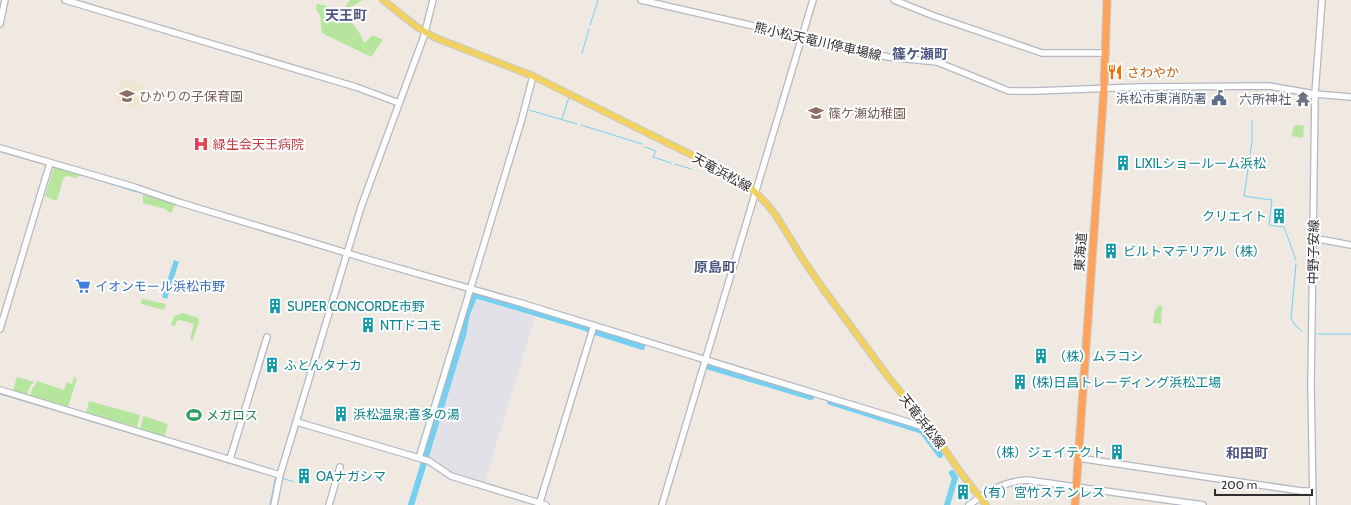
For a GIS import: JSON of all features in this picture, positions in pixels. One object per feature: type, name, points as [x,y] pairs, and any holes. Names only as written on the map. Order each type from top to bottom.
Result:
[{"type":"highway","name":"東海道","points":[[1075,505],[1075,487],[1104,88],[1107,0]]},
{"type":"main road","name":"天竜浜松線","points":[[383,0],[404,18],[436,38],[534,76],[728,173],[756,191],[777,217],[824,290],[889,378],[927,424],[961,473],[986,505]]},
{"type":"street","points":[[0,24],[5,0]]},
{"type":"street","points":[[65,0],[356,87],[399,103]]},
{"type":"street","points":[[274,505],[280,473],[360,207],[425,32],[433,0]]},
{"type":"street","name":"熊小松天竜川停車場線","points":[[641,0],[888,57],[937,62],[1009,91],[1035,92],[1104,88],[1269,86],[1315,94],[1351,97]]},
{"type":"street","points":[[662,505],[813,0]]},
{"type":"street","points":[[894,0],[934,16],[1042,53],[1106,53]]},
{"type":"street","name":"中野子安線","points":[[1313,505],[1311,386],[1315,94],[1322,0]]},
{"type":"street","points":[[419,458],[534,76]]},
{"type":"street","points":[[0,148],[134,187],[178,202],[470,290],[524,304],[593,329],[705,364],[921,426],[927,424]]},
{"type":"street","points":[[0,329],[50,163]]},
{"type":"street","points":[[1313,238],[1351,245]]},
{"type":"street","points":[[539,504],[593,329]]},
{"type":"street","points":[[230,459],[266,337]]},
{"type":"street","points":[[0,390],[280,473]]},
{"type":"street","points":[[296,422],[429,461],[451,476],[546,505]]},
{"type":"street","points":[[1078,458],[1301,491],[1312,491]]},
{"type":"street","points":[[329,505],[340,467]]},
{"type":"street","points":[[969,505],[998,487],[1020,481],[1035,481],[1203,505]]},
{"type":"shaded area","points":[[121,78],[146,85],[139,110],[113,102]]},
{"type":"shaded area","points":[[476,299],[535,317],[484,485],[450,474],[427,458]]},
{"type":"green space","points":[[350,0],[363,0],[351,7],[349,18],[360,34],[364,43],[373,35],[383,40],[371,57],[322,33],[320,15],[316,9],[317,4],[343,10]]},
{"type":"green space","points":[[1295,125],[1304,126],[1303,138],[1291,136]]},
{"type":"green space","points":[[54,167],[81,175],[76,178],[67,176],[64,177],[56,201],[45,196]]},
{"type":"green space","points":[[143,194],[175,203],[172,212],[170,213],[165,209],[143,203]]},
{"type":"green space","points":[[142,299],[166,304],[164,310],[142,304]]},
{"type":"green space","points":[[1159,305],[1162,306],[1161,324],[1153,323],[1155,310]]},
{"type":"green space","points":[[183,313],[198,318],[199,321],[193,340],[190,339],[194,324],[180,320],[177,321],[175,326],[171,325],[174,316]]},
{"type":"green space","points":[[74,376],[77,379],[68,407],[30,396],[37,381],[64,390],[67,382],[72,384]]},
{"type":"green space","points":[[17,377],[34,382],[30,386],[27,395],[13,391]]},
{"type":"green space","points":[[89,401],[140,415],[137,427],[86,413]]},
{"type":"green space","points":[[143,416],[168,424],[165,435],[163,437],[140,429]]},
{"type":"water","points":[[174,260],[179,262],[167,299],[162,297]]},
{"type":"waterway","points":[[590,25],[598,0]]},
{"type":"waterway","points":[[582,53],[589,29]]},
{"type":"waterway","points":[[562,119],[569,97]]},
{"type":"waterway","points":[[529,110],[577,124]]},
{"type":"waterway","points":[[1252,120],[1252,142],[1244,196],[1272,200],[1269,225],[1284,227],[1296,260]]},
{"type":"waterway","points":[[581,125],[642,144]]},
{"type":"waterway","points":[[645,147],[656,151],[653,157],[671,163]]},
{"type":"waterway","points":[[675,164],[691,169]]},
{"type":"waterway","points":[[87,176],[136,192]]},
{"type":"waterway","points":[[1296,264],[1291,318],[1295,325],[1302,331]]},
{"type":"waterway","points":[[411,505],[463,335],[467,314],[475,295],[583,327],[642,347]]},
{"type":"waterway","points":[[1317,334],[1351,334]]},
{"type":"waterway","points":[[703,365],[811,397]]},
{"type":"waterway","points":[[0,394],[134,433]]},
{"type":"waterway","points":[[830,402],[922,431],[940,455]]},
{"type":"waterway","points":[[947,505],[955,478],[952,473]]},
{"type":"waterway","points":[[270,505],[276,476]]},
{"type":"waterway","points":[[282,478],[294,482]]},
{"type":"place","name":"さわやか","points":[[1115,72]]},
{"type":"place","name":"ひかりの子保育園","points":[[127,96]]},
{"type":"place","name":"浜松市東消防署","points":[[1219,98]]},
{"type":"place","name":"六所神社","points":[[1303,99]]},
{"type":"place","name":"篠ケ瀬幼稚園","points":[[816,113]]},
{"type":"place","name":"緑生会天王病院","points":[[201,144]]},
{"type":"place","name":"LIXILショールーム浜松","points":[[1123,163]]},
{"type":"place","name":"クリエイト","points":[[1279,216]]},
{"type":"place","name":"ビルトマテリアル（株）","points":[[1111,251]]},
{"type":"place","name":"イオンモール浜松市野","points":[[83,286]]},
{"type":"place","name":"SUPER CONCORDE市野","points":[[275,306]]},
{"type":"place","name":"NTTドコモ","points":[[368,325]]},
{"type":"place","name":"（株）ムラコシ","points":[[1041,356]]},
{"type":"place","name":"ふとんタナカ","points":[[272,365]]},
{"type":"place","name":"(株)日昌トレーディング浜松工場","points":[[1020,382]]},
{"type":"place","name":"浜松温泉;喜多の湯","points":[[341,414]]},
{"type":"place","name":"メガロス","points":[[194,415]]},
{"type":"place","name":"（株）ジェイテクト","points":[[1117,452]]},
{"type":"place","name":"OAナガシマ","points":[[304,476]]},
{"type":"place","name":"（有）宮竹ステンレス","points":[[963,492]]},
{"type":"district","name":"天王町","points":[[346,15]]},
{"type":"district","name":"篠ケ瀬町","points":[[920,54]]},
{"type":"district","name":"原島町","points":[[715,267]]},
{"type":"district","name":"和田町","points":[[1247,453]]}]
